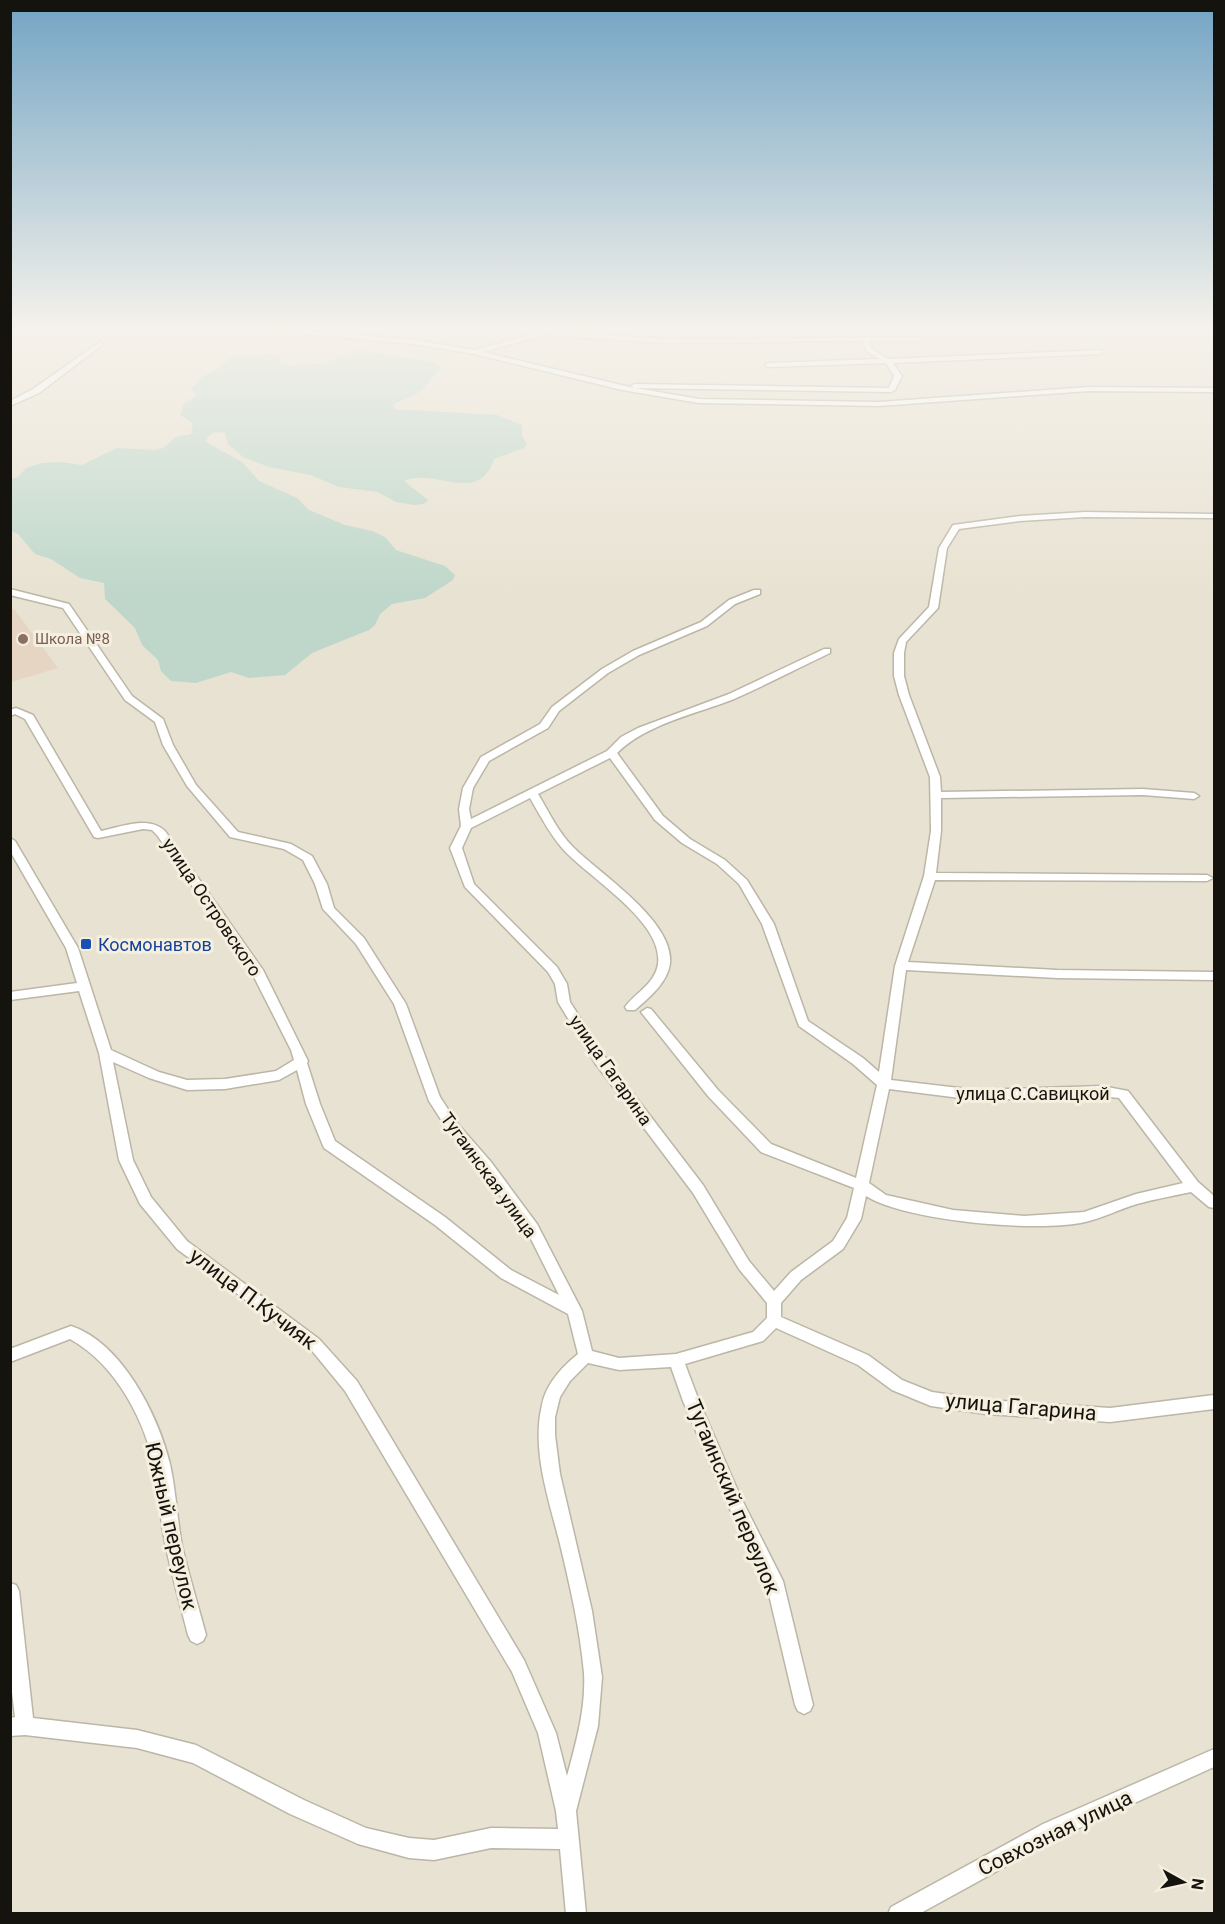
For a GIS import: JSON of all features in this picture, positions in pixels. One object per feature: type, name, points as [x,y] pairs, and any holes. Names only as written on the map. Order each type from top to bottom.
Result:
[{"type":"street","points":[[566,1811],[588,1720],[593,1678],[575,1571],[550,1465],[547,1419],[550,1401],[568,1370],[586,1356],[619,1364],[676,1359],[758,1337],[774,1320],[774,1301],[796,1276],[838,1245],[854,1219],[884,1084],[901,966],[930,876],[936,831],[935,777],[904,695],[899,676],[899,653],[902,641],[933,608],[943,548],[956,527],[1102,513],[1215,516]]},
{"type":"street","name":"Тугаинская улица","points":[[10,592],[66,606],[128,698],[159,721],[168,745],[192,786],[234,835],[287,846],[308,858],[321,884],[329,909],[360,941],[400,1004],[434,1098],[452,1126],[486,1166],[532,1228],[575,1312],[586,1356]]},
{"type":"street","name":"улица Гагарина","points":[[757,592],[732,602],[704,624],[636,653],[615,665],[555,709],[544,726],[485,759],[468,788],[464,809],[466,826],[456,848],[469,885],[553,970],[561,984],[564,1002],[600,1060],[698,1189],[744,1265],[774,1301]]},
{"type":"street","points":[[466,826],[611,753],[625,739],[642,730],[732,696],[827,651]]},
{"type":"street","name":"улица Островского","points":[[10,713],[16,711],[28,717],[98,835],[142,826],[155,827],[161,833],[257,970],[302,1061],[313,1104],[329,1144],[440,1221],[506,1274],[575,1312]]},
{"type":"street","points":[[611,753],[659,818],[686,841],[720,862],[743,882],[768,924],[802,1023],[858,1061],[884,1084]]},
{"type":"street","points":[[531,792],[571,852],[624,897],[661,939],[665,963],[652,988],[631,1007]]},
{"type":"street","points":[[936,795],[1143,792],[1194,796]]},
{"type":"street","name":"улица П.Кучияк","points":[[10,841],[72,948],[105,1053],[126,1160],[146,1200],[182,1245],[314,1343],[351,1386],[518,1666],[547,1733],[566,1811],[576,1914]]},
{"type":"street","points":[[930,876],[1207,878]]},
{"type":"street","points":[[901,966],[1057,974],[1215,976]]},
{"type":"street","points":[[10,996],[84,986]]},
{"type":"street","points":[[647,1012],[713,1094],[766,1148],[861,1185],[882,1199],[953,1215],[1024,1221],[1084,1217],[1136,1199],[1193,1186]]},
{"type":"street","points":[[105,1053],[154,1075],[187,1085],[225,1084],[279,1075],[302,1061]]},
{"type":"street","name":"улица С.Савицкой","points":[[884,1084],[976,1095],[1102,1091],[1123,1094],[1193,1186],[1215,1203]]},
{"type":"street","name":"улица Гагарина","points":[[774,1320],[863,1360],[897,1385],[931,1399],[986,1407],[1110,1415],[1215,1402]]},
{"type":"street","name":"Южный переулок","points":[[10,1356],[71,1332],[83,1337],[116,1368],[135,1401],[159,1452],[174,1546],[197,1635]]},
{"type":"street","name":"Тугаинский переулок","points":[[676,1359],[734,1501],[774,1581],[804,1705]]},
{"type":"street","points":[[10,1591],[18,1726],[137,1738],[196,1754],[297,1807],[355,1833],[409,1848],[434,1850],[491,1838],[569,1839]]},
{"type":"street","name":"Совхозная улица","points":[[898,1914],[1050,1831],[1215,1758]]},
{"type":"shaded area","name":"Школа №8","points":[[14,609],[58,668],[11,682],[11,610]]},
{"type":"green space","points":[[183,417],[501,417],[522,425],[522,436],[527,444],[524,448],[494,459],[487,473],[478,480],[467,483],[429,478],[404,481],[428,500],[424,504],[414,505],[396,502],[378,492],[339,487],[311,475],[269,467],[243,457],[228,444],[225,433],[211,434],[206,442],[242,462],[259,481],[297,498],[309,510],[345,525],[372,531],[385,537],[396,550],[445,566],[455,575],[453,580],[425,598],[392,604],[380,614],[375,625],[369,630],[312,653],[285,675],[249,678],[231,672],[196,683],[171,681],[161,671],[158,660],[142,645],[135,628],[105,599],[104,583],[80,578],[51,559],[35,554],[18,534],[11,531],[11,479],[18,477],[26,468],[42,463],[60,462],[82,465],[117,448],[154,450],[163,448],[176,437],[191,434],[193,423]]},
{"type":"place","name":"Школа №8","points":[[23,639]]},
{"type":"place","name":"Космонавтов","points":[[86,944]]}]
